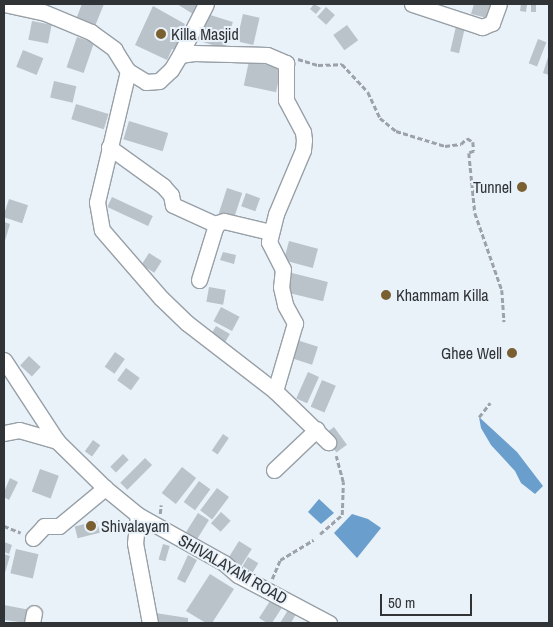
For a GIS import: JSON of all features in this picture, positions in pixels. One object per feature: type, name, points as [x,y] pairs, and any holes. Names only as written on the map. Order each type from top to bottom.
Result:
[{"type":"street","points":[[4,4],[44,8],[91,32],[114,49],[128,71],[146,82],[159,81],[171,70],[206,4]]},
{"type":"street","points":[[415,4],[482,27],[492,23],[499,4]]},
{"type":"street","points":[[180,55],[194,53],[267,55],[286,63],[286,100],[304,140],[303,150],[270,232],[268,242],[283,270],[281,287],[285,305],[295,323],[275,391]]},
{"type":"street","points":[[128,71],[109,147],[98,202],[102,230],[161,298],[181,317],[275,391],[328,442]]},
{"type":"street","points":[[109,147],[163,186],[171,195],[173,205],[217,225]]},
{"type":"street","points":[[199,280],[217,225],[224,221],[270,232]]},
{"type":"street","points":[[4,360],[57,441]]},
{"type":"street","points":[[4,433],[19,430],[57,441]]},
{"type":"street","points":[[274,470],[317,430]]},
{"type":"street","name":"SHIVALAYAM ROAD","points":[[57,441],[106,488],[138,515],[327,623]]},
{"type":"street","points":[[33,538],[44,526],[59,526],[106,488]]},
{"type":"street","points":[[138,515],[135,543],[150,623]]},
{"type":"path","points":[[292,57],[318,65],[342,64],[368,92],[380,118],[396,131],[445,146],[461,144],[466,138],[473,142],[474,151],[469,153],[475,213],[502,290],[504,322]]},
{"type":"path","points":[[479,417],[490,403]]},
{"type":"path","points":[[320,534],[342,515],[343,482],[336,456]]},
{"type":"path","points":[[4,526],[33,538]]},
{"type":"path","points":[[268,590],[280,560],[313,540]]},
{"type":"water","points":[[479,417],[517,452],[543,486],[535,494],[521,483],[515,471],[491,445],[481,428]]},
{"type":"water","points":[[319,499],[334,513],[321,524],[308,512]]},
{"type":"water","points":[[352,514],[368,519],[381,528],[357,558],[334,533]]},
{"type":"building","points":[[82,4],[104,4],[95,26],[76,19]]},
{"type":"building","points":[[177,4],[195,4],[198,6],[193,14]]},
{"type":"building","points":[[314,4],[321,8],[316,14],[310,9]]},
{"type":"building","points":[[474,4],[491,4],[487,18],[471,14]]},
{"type":"building","points":[[521,4],[527,4],[526,12],[520,11]]},
{"type":"building","points":[[531,4],[536,4],[536,12],[531,12]]},
{"type":"building","name":"Killa Masjid","points":[[153,6],[185,24],[181,33],[184,35],[176,50],[172,49],[167,60],[135,45]]},
{"type":"building","points":[[326,7],[335,15],[326,25],[317,17]]},
{"type":"building","points":[[207,14],[233,22],[225,49],[199,41]]},
{"type":"building","points":[[243,14],[260,18],[253,45],[237,41]]},
{"type":"building","points":[[32,21],[52,25],[48,43],[28,40]]},
{"type":"building","points":[[457,22],[466,24],[459,53],[450,51]]},
{"type":"building","points":[[347,25],[358,40],[344,50],[333,35]]},
{"type":"building","points":[[77,37],[94,43],[84,73],[67,67]]},
{"type":"building","points":[[538,39],[546,42],[537,66],[529,63]]},
{"type":"building","points":[[23,50],[43,58],[37,75],[16,67]]},
{"type":"building","points":[[549,54],[549,75],[543,73]]},
{"type":"building","points":[[249,61],[281,68],[276,92],[244,85]]},
{"type":"building","points":[[54,81],[76,86],[73,103],[50,98]]},
{"type":"building","points":[[76,104],[109,114],[104,129],[71,119]]},
{"type":"building","points":[[129,121],[168,133],[163,151],[123,139]]},
{"type":"building","points":[[227,188],[242,193],[234,219],[219,214]]},
{"type":"building","points":[[246,193],[260,198],[255,211],[241,206]]},
{"type":"building","points":[[112,197],[153,216],[148,226],[107,207]]},
{"type":"building","points":[[9,199],[28,205],[22,223],[4,217]]},
{"type":"building","points":[[4,222],[10,224],[4,244]]},
{"type":"building","points":[[289,241],[318,249],[313,268],[284,260]]},
{"type":"building","points":[[223,252],[236,255],[234,264],[220,260]]},
{"type":"building","points":[[149,253],[162,261],[154,273],[142,265]]},
{"type":"building","points":[[292,273],[328,282],[323,301],[287,292]]},
{"type":"building","points":[[209,287],[226,290],[223,305],[206,302]]},
{"type":"building","points":[[221,307],[240,317],[232,331],[213,321]]},
{"type":"building","points":[[216,326],[230,334],[223,346],[209,338]]},
{"type":"building","points":[[297,340],[318,347],[312,365],[291,358]]},
{"type":"building","points":[[115,352],[125,359],[115,374],[105,367]]},
{"type":"building","points":[[29,356],[41,367],[32,376],[20,366]]},
{"type":"building","points":[[126,368],[140,378],[131,390],[117,380]]},
{"type":"building","points":[[308,372],[319,377],[307,403],[296,398]]},
{"type":"building","points":[[322,380],[336,386],[324,413],[311,407]]},
{"type":"building","points":[[334,427],[347,445],[336,452],[323,435]]},
{"type":"building","points":[[223,434],[229,438],[218,454],[212,451]]},
{"type":"building","points":[[93,440],[100,445],[92,457],[85,451]]},
{"type":"building","points":[[123,454],[129,460],[116,472],[110,467]]},
{"type":"building","points":[[145,458],[152,465],[127,490],[120,483]]},
{"type":"building","points":[[182,467],[196,478],[176,504],[162,493]]},
{"type":"building","points":[[40,469],[59,476],[51,498],[32,492]]},
{"type":"building","points":[[10,478],[18,482],[9,500],[4,497],[4,492]]},
{"type":"building","points":[[199,481],[210,489],[195,510],[184,502]]},
{"type":"building","points":[[217,488],[229,497],[212,519],[200,510]]},
{"type":"building","points":[[221,512],[231,521],[221,532],[211,523]]},
{"type":"building","points":[[198,513],[209,520],[195,542],[184,535]]},
{"type":"building","points":[[97,521],[100,533],[78,538],[75,527]]},
{"type":"building","points":[[239,541],[252,549],[240,568],[227,561]]},
{"type":"building","points":[[4,542],[12,545],[9,554],[4,552]]},
{"type":"building","points":[[163,544],[170,546],[165,561],[159,559]]},
{"type":"building","points":[[16,549],[38,554],[33,579],[10,573]]},
{"type":"building","points":[[4,554],[10,556],[4,576]]},
{"type":"building","points":[[188,555],[197,560],[185,583],[177,579]]},
{"type":"building","points":[[248,557],[258,563],[252,574],[241,568]]},
{"type":"building","points":[[210,574],[234,589],[212,623],[206,623],[186,611]]},
{"type":"building","points":[[272,598],[283,606],[272,623],[267,623],[259,618]]},
{"type":"building","points":[[4,605],[30,610],[27,623],[4,620]]},
{"type":"building","points":[[288,610],[296,614],[291,623],[280,623]]},
{"type":"building","points":[[155,613],[188,618],[188,623],[154,623]]},
{"type":"place","name":"Killa Masjid","points":[[161,34]]},
{"type":"place","name":"Tunnel","points":[[522,187]]},
{"type":"place","name":"Khammam Killa","points":[[386,295]]},
{"type":"place","name":"Ghee Well","points":[[512,353]]},
{"type":"place","name":"Shivalayam","points":[[91,526]]}]
